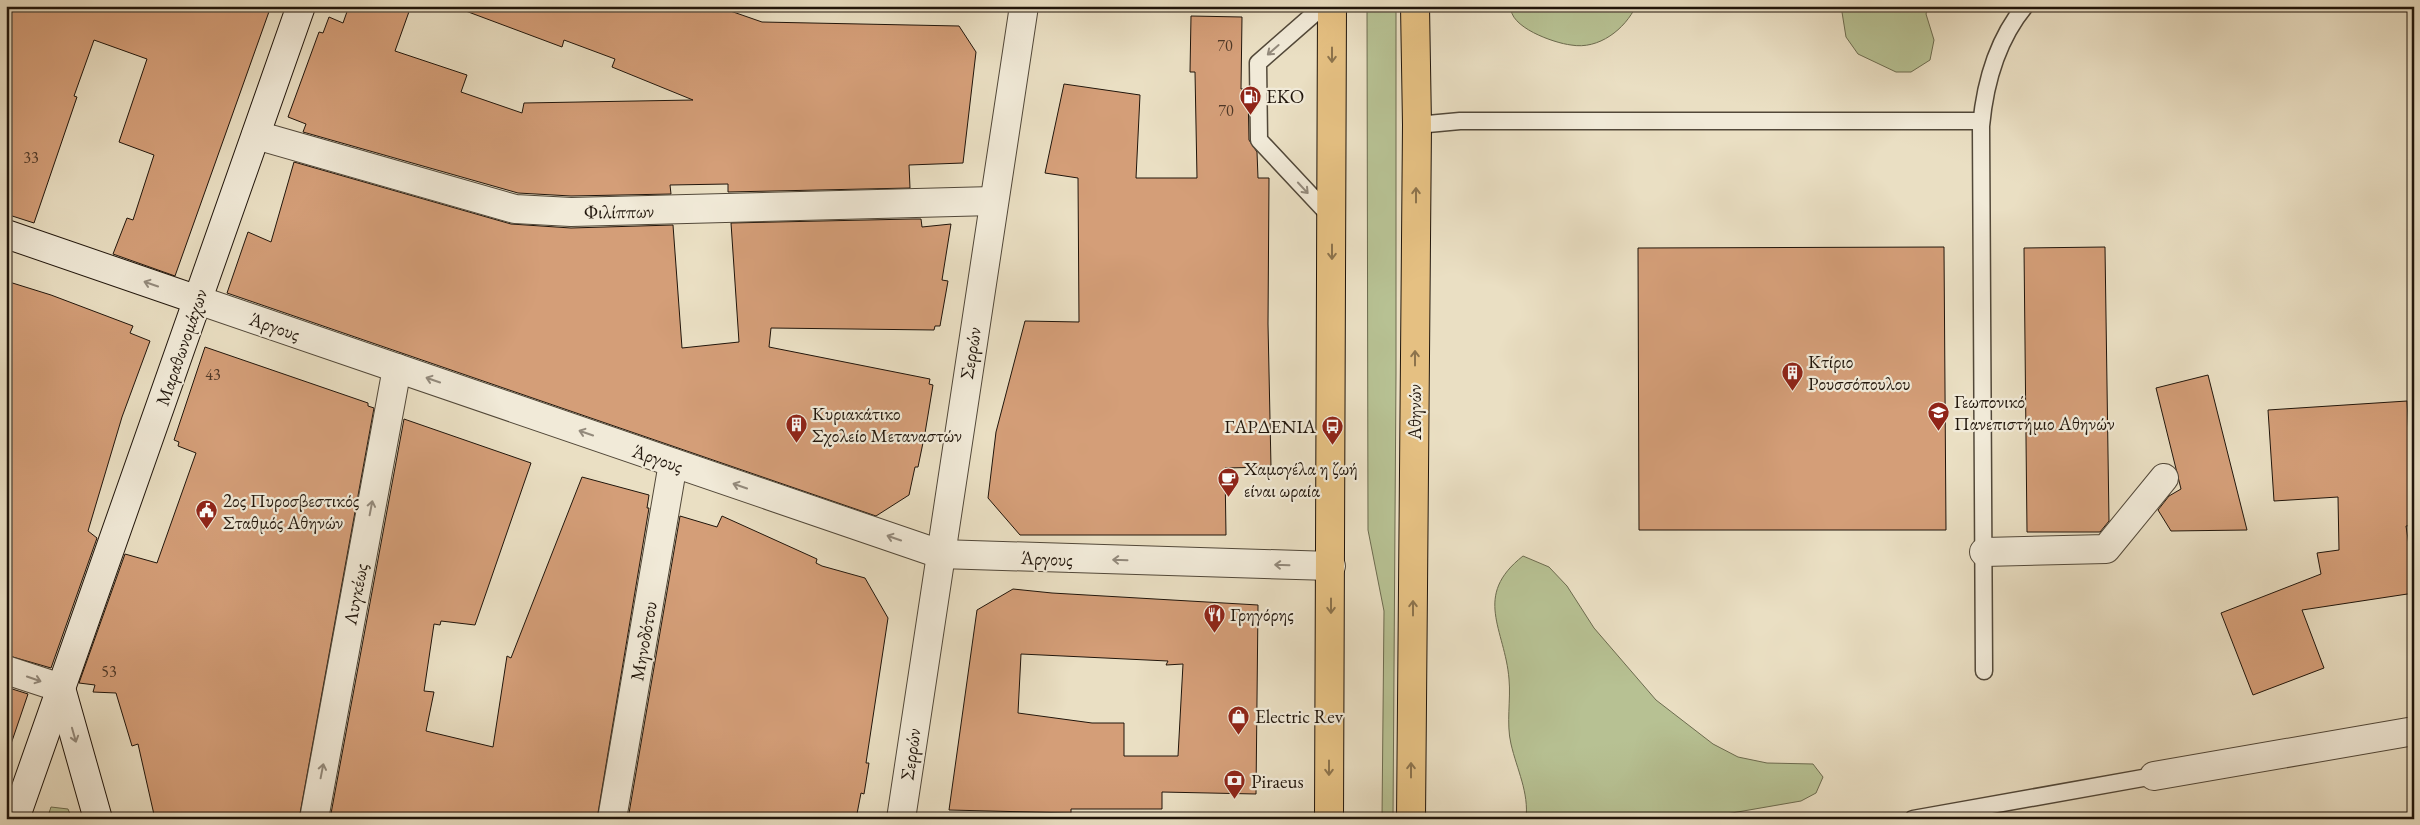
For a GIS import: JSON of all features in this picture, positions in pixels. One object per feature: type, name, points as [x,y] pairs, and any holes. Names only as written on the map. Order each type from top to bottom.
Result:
[{"type":"highway","points":[[1329,819],[1332,6]]},
{"type":"highway","name":"Αθηνών","points":[[1411,819],[1417,125],[1415,6]]},
{"type":"street","name":"Μαραθωνομάχων","points":[[15,819],[301,6]]},
{"type":"street","name":"Σερρών","points":[[901,819],[1024,6]]},
{"type":"street","name":"Φιλίππων","points":[[256,135],[515,209],[571,212],[993,201]]},
{"type":"street","name":"Άργους","points":[[6,234],[940,554],[1331,566]]},
{"type":"street","name":"Λυγκέως","points":[[314,819],[397,368]]},
{"type":"street","name":"Μηνοδότου","points":[[612,819],[673,463]]},
{"type":"street","points":[[1984,552],[2106,549],[2164,478]]},
{"type":"street","points":[[6,670],[61,688],[98,819]]},
{"type":"street","points":[[2154,776],[2414,731]]},
{"type":"lane","points":[[1323,6],[1258,63],[1259,140],[1332,218]]},
{"type":"lane","points":[[1984,671],[1981,121],[1985,93],[1993,65],[2011,25],[2025,6]]},
{"type":"lane","points":[[1417,125],[1460,121],[1981,121]]},
{"type":"lane","points":[[1913,819],[2154,776]]},
{"type":"green space","points":[[1367,6],[1396,6],[1393,819],[1382,819],[1384,611],[1368,530]]},
{"type":"green space","points":[[1511,6],[1636,6],[1625,22],[1610,36],[1601,41],[1581,46],[1563,44],[1534,33],[1517,21],[1512,14]]},
{"type":"green space","points":[[1841,6],[1928,6],[1926,14],[1934,40],[1930,60],[1911,72],[1896,72],[1858,54],[1846,37]]},
{"type":"green space","points":[[1523,556],[1549,567],[1567,586],[1594,628],[1656,700],[1713,744],[1738,757],[1767,763],[1813,764],[1823,777],[1816,793],[1801,801],[1697,819],[1526,819],[1526,800],[1510,736],[1509,679],[1495,614],[1495,599],[1499,585],[1508,571]]},
{"type":"green space","points":[[51,807],[68,809],[72,819],[47,819]]},
{"type":"building","points":[[6,6],[271,6],[175,276],[113,254],[127,218],[133,220],[154,155],[119,142],[147,59],[94,40],[74,96],[77,97],[34,223],[6,214]]},
{"type":"building","points":[[349,6],[411,6],[395,51],[467,75],[461,92],[522,113],[524,103],[693,100],[612,67],[615,59],[564,40],[562,47],[463,10],[464,6],[716,6],[762,22],[959,26],[976,52],[963,163],[909,165],[910,188],[728,192],[728,184],[670,185],[671,194],[571,196],[518,193],[303,132],[306,124],[288,117],[319,32],[323,33],[329,17],[343,23]]},
{"type":"building","points":[[1191,16],[1242,17],[1241,89],[1248,89],[1249,140],[1257,152],[1258,178],[1269,178],[1268,324],[1271,467],[1225,468],[1226,535],[1020,535],[988,498],[996,432],[1025,321],[1079,322],[1078,178],[1045,173],[1064,84],[1140,95],[1136,178],[1197,178],[1195,72],[1190,72]]},
{"type":"building","points":[[294,162],[511,224],[571,228],[673,225],[682,348],[739,342],[731,223],[921,219],[922,227],[951,224],[942,280],[948,281],[940,326],[935,326],[934,330],[771,328],[769,347],[930,379],[929,384],[933,385],[925,433],[918,467],[915,467],[909,495],[876,516],[227,293],[248,232],[271,242]]},
{"type":"building","name":"Κτίριο Ρουσσόπουλου","points":[[1944,247],[1946,530],[1639,530],[1638,248]]},
{"type":"building","points":[[2105,247],[2109,521],[2100,532],[2027,532],[2024,248]]},
{"type":"building","points":[[6,281],[51,295],[133,326],[130,333],[150,341],[122,417],[88,531],[97,538],[51,668],[6,655]]},
{"type":"building","points":[[205,347],[368,403],[368,406],[374,408],[299,819],[155,819],[138,744],[132,746],[116,693],[93,692],[95,685],[79,683],[125,554],[157,563],[196,453],[178,446],[179,442],[174,440]]},
{"type":"building","points":[[2208,375],[2247,530],[2171,531],[2158,510],[2169,496],[2181,489],[2156,388]]},
{"type":"building","points":[[2407,401],[2414,525],[2406,526],[2414,577],[2414,593],[2302,610],[2324,668],[2253,695],[2221,613],[2321,574],[2317,553],[2339,550],[2338,497],[2274,501],[2268,410]]},
{"type":"building","points":[[404,419],[531,463],[475,625],[441,621],[440,625],[434,624],[424,691],[434,692],[426,731],[493,747],[507,656],[511,658],[582,477],[649,495],[647,508],[649,508],[597,819],[330,819]]},
{"type":"building","points":[[680,516],[717,527],[722,516],[817,559],[816,563],[822,566],[865,578],[888,618],[866,763],[869,763],[864,794],[861,793],[856,819],[628,819]]},
{"type":"building","points":[[1013,589],[1258,605],[1256,794],[1162,792],[1162,809],[1071,809],[1071,813],[949,810],[977,610]],"holes":[[[1021,654],[1168,661],[1166,665],[1183,664],[1178,756],[1124,756],[1124,723],[1092,723],[1018,713]]]},
{"type":"building","points":[[6,687],[28,694],[11,744],[6,743]]},
{"type":"place","name":"EKO","points":[[1250,115]]},
{"type":"place","name":"Κτίριο Ρουσσόπουλου","points":[[1792,391]]},
{"type":"place","name":"Γεωπονικό Πανεπιστήμιο Αθηνών","points":[[1938,431]]},
{"type":"place","name":"Κυριακάτικο Σχολείο Μεταναστών","points":[[796,443]]},
{"type":"place","name":"ΓΑΡΔΕΝΙΑ","points":[[1332,445]]},
{"type":"place","name":"Χαμογέλα η ζωή είναι ωραία","points":[[1228,498]]},
{"type":"place","name":"2ος Πυροσβεστικός Σταθμός Αθηνών","points":[[207,530]]},
{"type":"place","name":"Γρηγόρης","points":[[1214,633]]},
{"type":"place","name":"Electric Rev","points":[[1239,735]]},
{"type":"place","name":"Piraeus","points":[[1235,800]]}]
